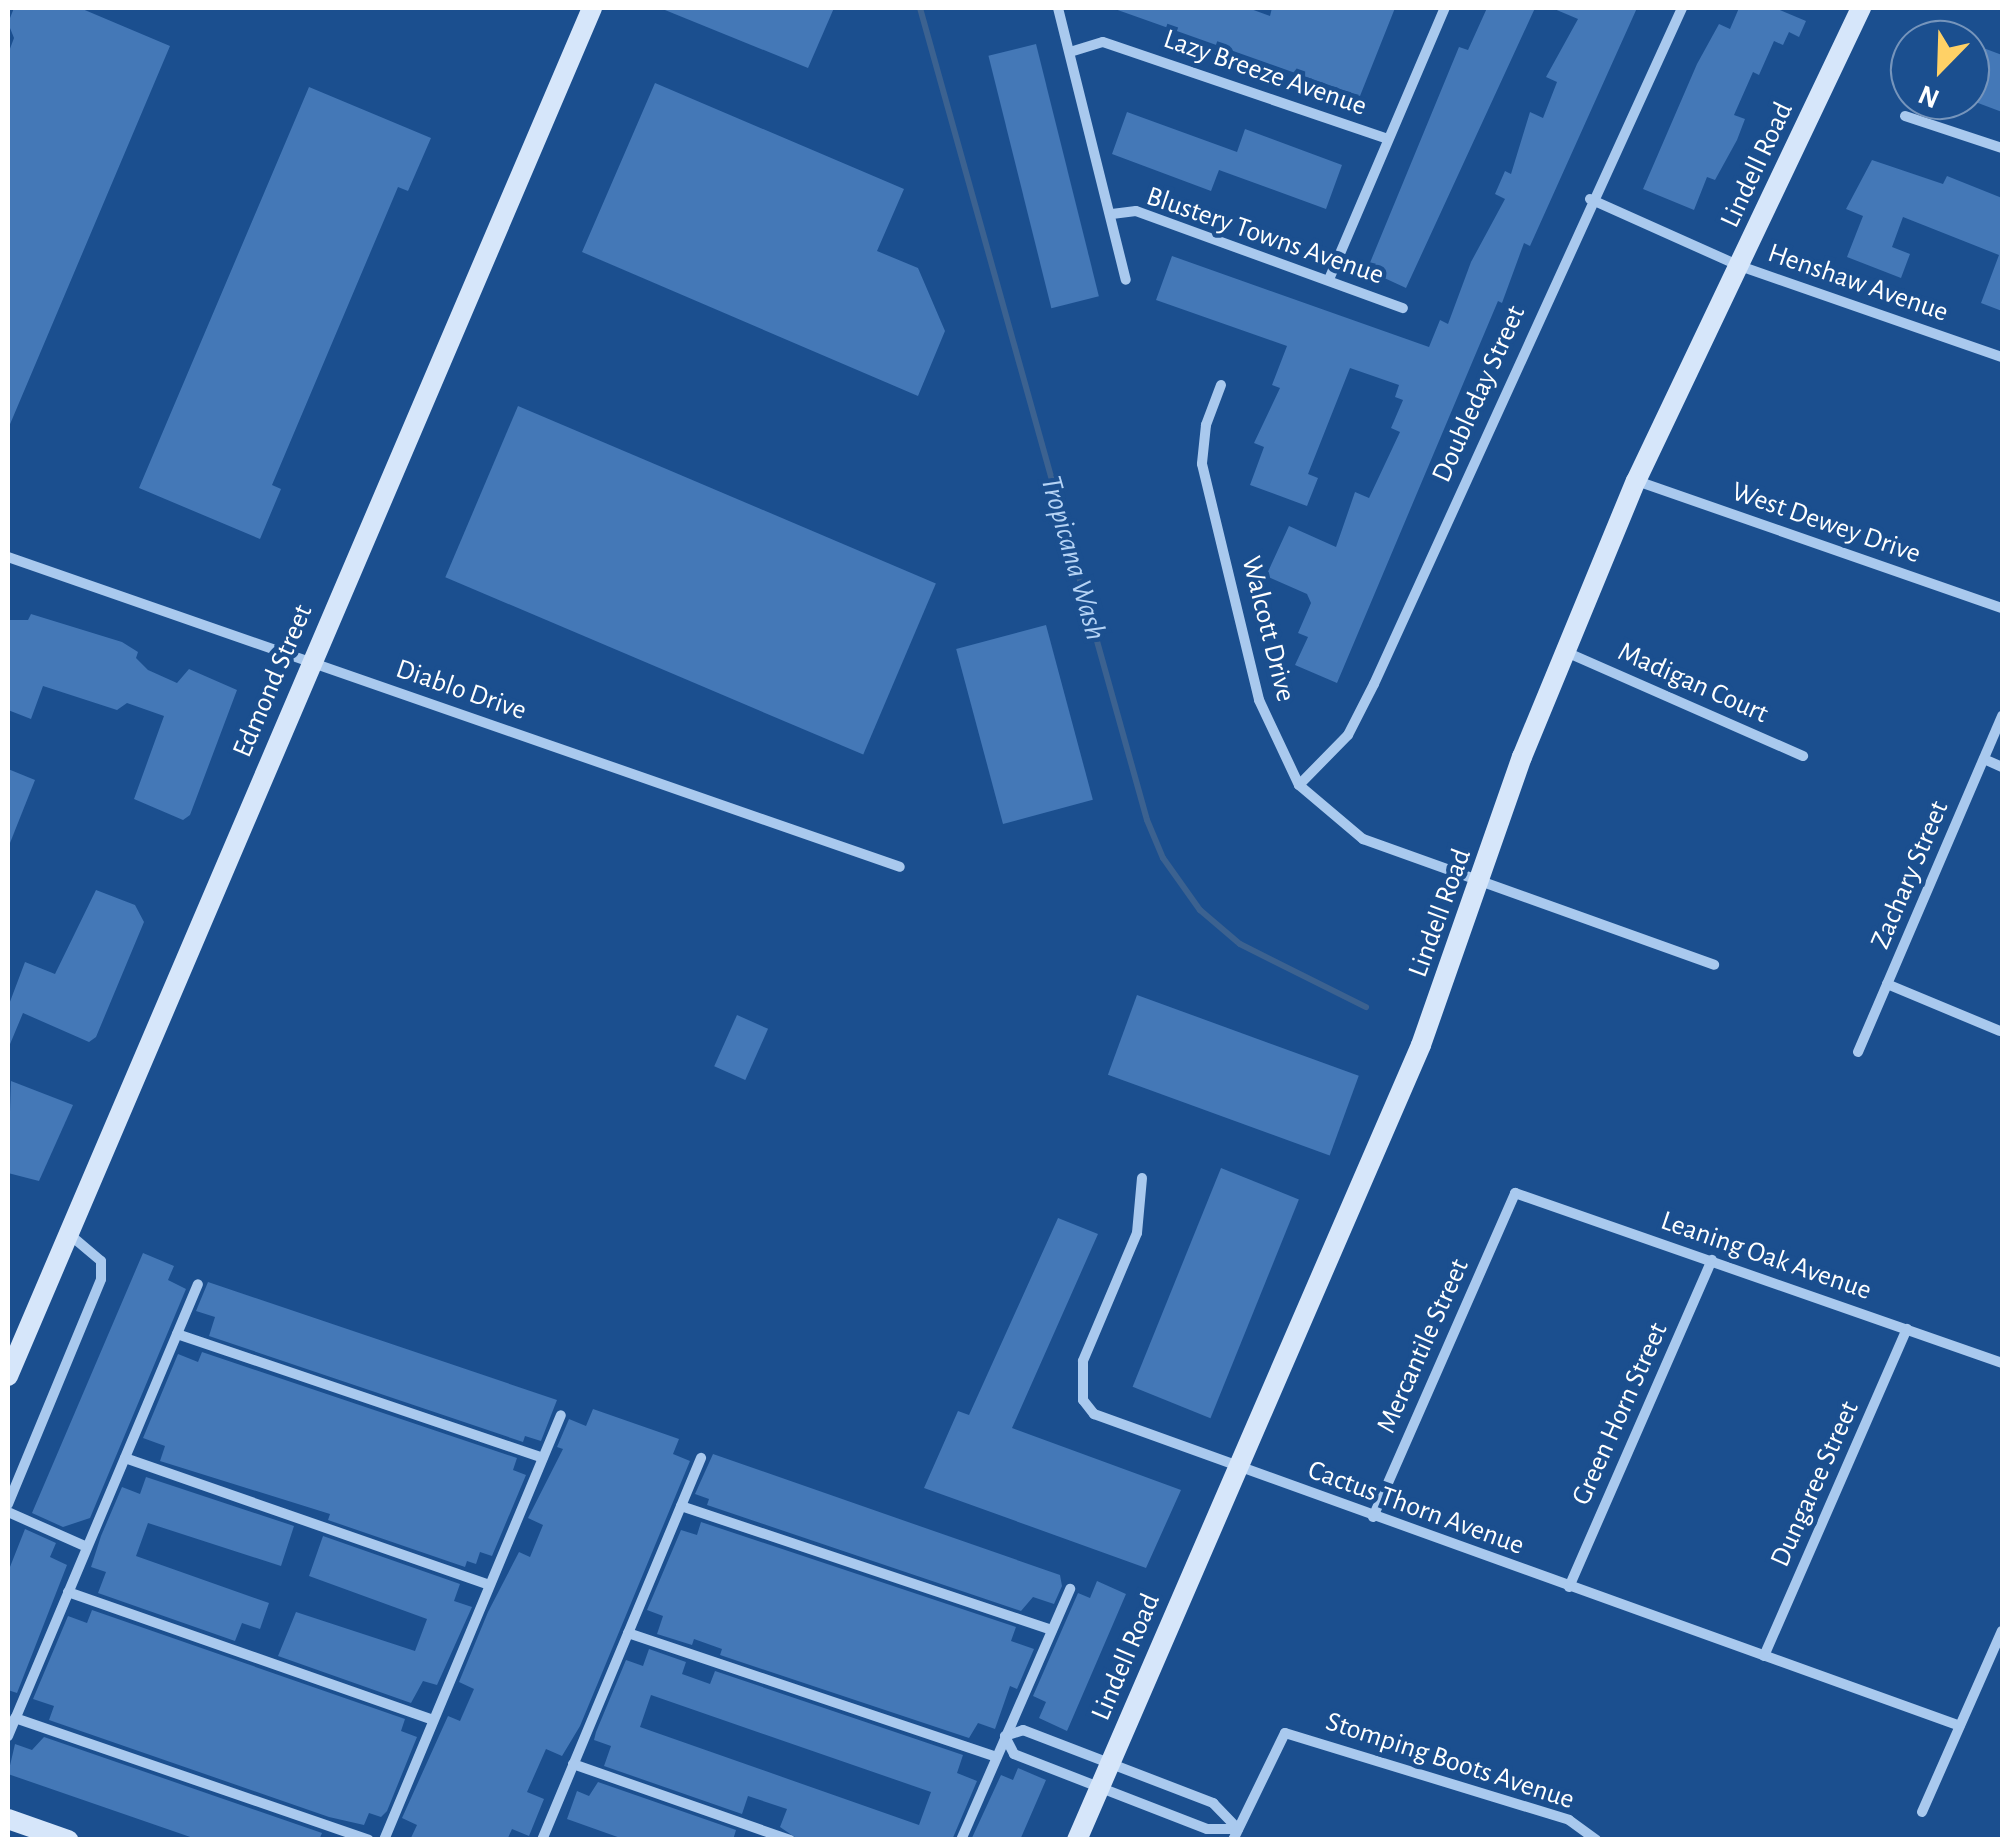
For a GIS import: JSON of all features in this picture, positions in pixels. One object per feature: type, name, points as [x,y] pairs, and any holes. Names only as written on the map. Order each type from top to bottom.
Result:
[{"type":"street","name":"Edmond Street","points":[[8,1376],[592,8]]},
{"type":"street","points":[[1058,8],[1126,280]]},
{"type":"street","points":[[1330,277],[1445,8]]},
{"type":"street","name":"Doubleday Street","points":[[1299,785],[1348,735],[1374,684],[1590,199],[1682,8]]},
{"type":"street","name":"Lindell Road","points":[[1077,1840],[1414,1062],[1482,883],[1522,757],[1636,481],[1860,8]]},
{"type":"street","name":"Lazy Breeze Avenue","points":[[1070,52],[1103,42],[1388,138]]},
{"type":"street","points":[[1917,120],[2002,148]]},
{"type":"street","name":"Henshaw Avenue","points":[[1590,199],[1740,266],[2002,357]]},
{"type":"street","name":"Blustery Towns Avenue","points":[[1112,214],[1136,211],[1330,277],[1403,308]]},
{"type":"street","name":"Walcott Drive","points":[[1221,386],[1202,464],[1260,700],[1299,785],[1364,839],[1714,965]]},
{"type":"street","name":"West Dewey Drive","points":[[1636,481],[2002,608]]},
{"type":"street","name":"Diablo Drive","points":[[8,557],[900,867]]},
{"type":"street","name":"Madigan Court","points":[[1565,651],[1803,756]]},
{"type":"street","name":"Zachary Street","points":[[1858,1052],[2002,716]]},
{"type":"street","points":[[1984,759],[2002,767]]},
{"type":"street","points":[[1887,984],[2000,1032]]},
{"type":"street","name":"Cactus Thorn Avenue","points":[[1142,1178],[1137,1234],[1082,1361],[1082,1400],[1094,1414],[1237,1469],[1960,1726]]},
{"type":"street","name":"Leaning Oak Avenue","points":[[1514,1193],[2002,1363]]},
{"type":"street","name":"Mercantile Street","points":[[1373,1517],[1514,1193]]},
{"type":"street","points":[[8,1504],[101,1279],[101,1261],[68,1234]]},
{"type":"street","name":"Green Horn Street","points":[[1569,1587],[1712,1260]]},
{"type":"street","points":[[8,1736],[198,1284]]},
{"type":"street","name":"Dungaree Street","points":[[1764,1656],[1906,1329]]},
{"type":"street","points":[[177,1334],[542,1458]]},
{"type":"street","points":[[384,1840],[561,1415]]},
{"type":"street","points":[[124,1458],[490,1585]]},
{"type":"street","points":[[542,1840],[701,1458]]},
{"type":"street","points":[[681,1506],[1052,1630]]},
{"type":"street","points":[[8,1512],[87,1547]]},
{"type":"street","points":[[961,1840],[1070,1588]]},
{"type":"street","points":[[68,1592],[434,1720]]},
{"type":"street","points":[[1922,1812],[2002,1631]]},
{"type":"street","points":[[628,1633],[996,1757]]},
{"type":"street","points":[[15,1718],[368,1840]]},
{"type":"street","points":[[1005,1736],[1023,1730],[1214,1803],[1235,1834]]},
{"type":"street","name":"Stomping Boots Avenue","points":[[1235,1834],[1286,1734],[1568,1820],[1597,1839]]},
{"type":"street","points":[[1005,1736],[1014,1754],[1098,1789],[1146,1801],[1207,1828],[1235,1834]]},
{"type":"street","points":[[574,1764],[790,1840]]},
{"type":"street","points":[[8,1818],[68,1840]]},
{"type":"building","points":[[14,8],[80,8],[170,46],[8,429],[8,54],[14,38],[8,23]]},
{"type":"building","points":[[660,8],[834,8],[808,68]]},
{"type":"building","points":[[1112,8],[1248,8],[1270,16],[1272,8],[1395,8],[1360,96]]},
{"type":"building","points":[[1487,8],[1535,8],[1406,288],[1367,270],[1459,47],[1468,50]]},
{"type":"building","points":[[1552,8],[1637,8],[1530,246],[1524,243],[1502,303],[1498,301],[1337,683],[1295,665],[1308,637],[1298,633],[1311,603],[1307,594],[1266,576],[1289,526],[1336,547],[1355,492],[1369,498],[1400,432],[1391,428],[1403,400],[1395,397],[1399,385],[1350,368],[1308,474],[1318,478],[1307,506],[1250,485],[1264,447],[1254,443],[1280,388],[1272,385],[1287,346],[1156,300],[1172,256],[1429,347],[1440,320],[1448,324],[1471,262],[1505,199],[1495,194],[1505,171],[1511,174],[1530,112],[1543,118],[1557,82],[1546,77],[1578,19]]},
{"type":"building","points":[[1739,8],[1775,8],[1806,21],[1799,37],[1789,32],[1783,45],[1774,41],[1759,75],[1753,72],[1734,115],[1745,119],[1737,140],[1715,180],[1707,177],[1694,210],[1643,189],[1697,64],[1719,24],[1730,29]]},
{"type":"building","points":[[1036,44],[1099,296],[1051,308],[988,56]]},
{"type":"building","points":[[1990,50],[2002,55],[2002,112],[1990,108]]},
{"type":"building","points":[[655,83],[904,189],[877,251],[918,268],[945,331],[918,396],[582,252]]},
{"type":"building","points":[[309,87],[431,138],[408,191],[398,187],[272,485],[281,489],[260,539],[139,488]]},
{"type":"building","points":[[1127,112],[1237,152],[1245,129],[1342,165],[1326,209],[1219,170],[1211,191],[1112,154]]},
{"type":"building","points":[[1872,160],[1943,184],[1947,176],[2002,198],[2002,311],[1981,303],[1999,255],[1903,217],[1892,247],[1910,254],[1901,278],[1847,257],[1863,216],[1846,209]]},
{"type":"building","points":[[518,406],[936,583],[863,755],[445,577]]},
{"type":"building","points":[[31,614],[122,642],[138,652],[136,658],[148,670],[177,683],[189,669],[237,690],[190,815],[183,820],[134,799],[164,716],[127,703],[117,710],[43,686],[31,719],[8,710],[8,620],[28,620]]},
{"type":"building","points":[[1046,625],[1093,800],[1003,824],[956,649]]},
{"type":"building","points":[[8,769],[35,780],[8,848]]},
{"type":"building","points":[[96,890],[135,905],[144,922],[96,1037],[89,1042],[23,1013],[8,1049],[8,1007],[25,962],[55,974]]},
{"type":"building","points":[[1137,995],[1359,1076],[1330,1156],[1108,1075]]},
{"type":"building","points":[[737,1015],[768,1029],[745,1080],[714,1066]]},
{"type":"building","points":[[11,1081],[73,1105],[39,1181],[8,1173]]},
{"type":"building","points":[[1221,1168],[1299,1199],[1210,1418],[1133,1387]]},
{"type":"building","points":[[1058,1218],[1098,1234],[1012,1428],[1181,1490],[1146,1568],[924,1488],[958,1411],[969,1415]]},
{"type":"building","points":[[143,1253],[174,1266],[168,1280],[186,1289],[90,1518],[63,1527],[32,1513]]},
{"type":"building","points":[[208,1282],[557,1400],[541,1441],[525,1436],[523,1442],[209,1336],[215,1317],[196,1311]]},
{"type":"building","points":[[202,1352],[517,1458],[513,1470],[526,1475],[492,1556],[480,1552],[476,1564],[467,1561],[465,1567],[328,1520],[330,1514],[160,1461],[165,1446],[143,1438],[178,1354],[198,1362]]},
{"type":"building","points":[[593,1409],[679,1439],[673,1454],[690,1461],[580,1726],[562,1756],[546,1749],[527,1792],[544,1799],[529,1836],[512,1829],[507,1840],[410,1840],[417,1825],[402,1818],[448,1716],[460,1721],[474,1689],[459,1682],[488,1612],[519,1552],[530,1557],[543,1525],[528,1518],[563,1449],[557,1447],[569,1419],[586,1426]]},
{"type":"building","points":[[713,1454],[1060,1575],[1062,1586],[1054,1604],[1033,1597],[1021,1611],[707,1505],[709,1499],[695,1494]]},
{"type":"building","points":[[146,1477],[294,1526],[281,1566],[148,1523],[136,1556],[269,1603],[260,1629],[242,1623],[235,1641],[98,1593],[106,1572],[91,1567],[101,1536],[122,1487],[140,1494]]},
{"type":"building","points":[[701,1522],[1016,1627],[1011,1641],[1034,1649],[1017,1689],[1010,1686],[995,1729],[978,1723],[969,1738],[720,1655],[722,1649],[694,1639],[692,1645],[657,1634],[663,1616],[647,1610],[681,1530],[697,1535]]},
{"type":"building","points":[[25,1529],[56,1543],[50,1557],[67,1565],[17,1693],[8,1690],[8,1572]]},
{"type":"building","points":[[323,1536],[460,1584],[454,1601],[472,1607],[437,1685],[423,1681],[411,1703],[278,1656],[296,1612],[415,1651],[427,1619],[309,1576]]},
{"type":"building","points":[[1097,1581],[1126,1594],[1067,1731],[1039,1718],[1046,1702],[1033,1696],[1078,1593],[1090,1598]]},
{"type":"building","points":[[92,1610],[405,1719],[401,1731],[417,1737],[387,1811],[381,1817],[369,1813],[364,1825],[329,1817],[49,1720],[54,1706],[33,1699],[68,1616],[87,1623]]},
{"type":"building","points":[[649,1649],[686,1662],[682,1674],[710,1684],[715,1671],[963,1755],[957,1773],[977,1781],[952,1840],[799,1840],[780,1827],[787,1809],[748,1796],[742,1814],[604,1766],[611,1746],[594,1740],[596,1732],[626,1660],[643,1666]],"holes":[[[651,1695],[931,1792],[919,1825],[640,1727]]]},
{"type":"building","points":[[44,1737],[322,1833],[319,1840],[199,1840],[8,1774],[15,1744],[32,1750]]},
{"type":"building","points":[[1018,1768],[1046,1780],[1020,1840],[971,1840],[1001,1775],[1013,1780]]},
{"type":"building","points":[[598,1782],[736,1830],[733,1840],[626,1840],[567,1819],[577,1791],[589,1796]]},
{"type":"waterway","name":"Tropicana Wash","points":[[920,8],[1147,820],[1163,858],[1200,910],[1240,944],[1366,1007]]}]
